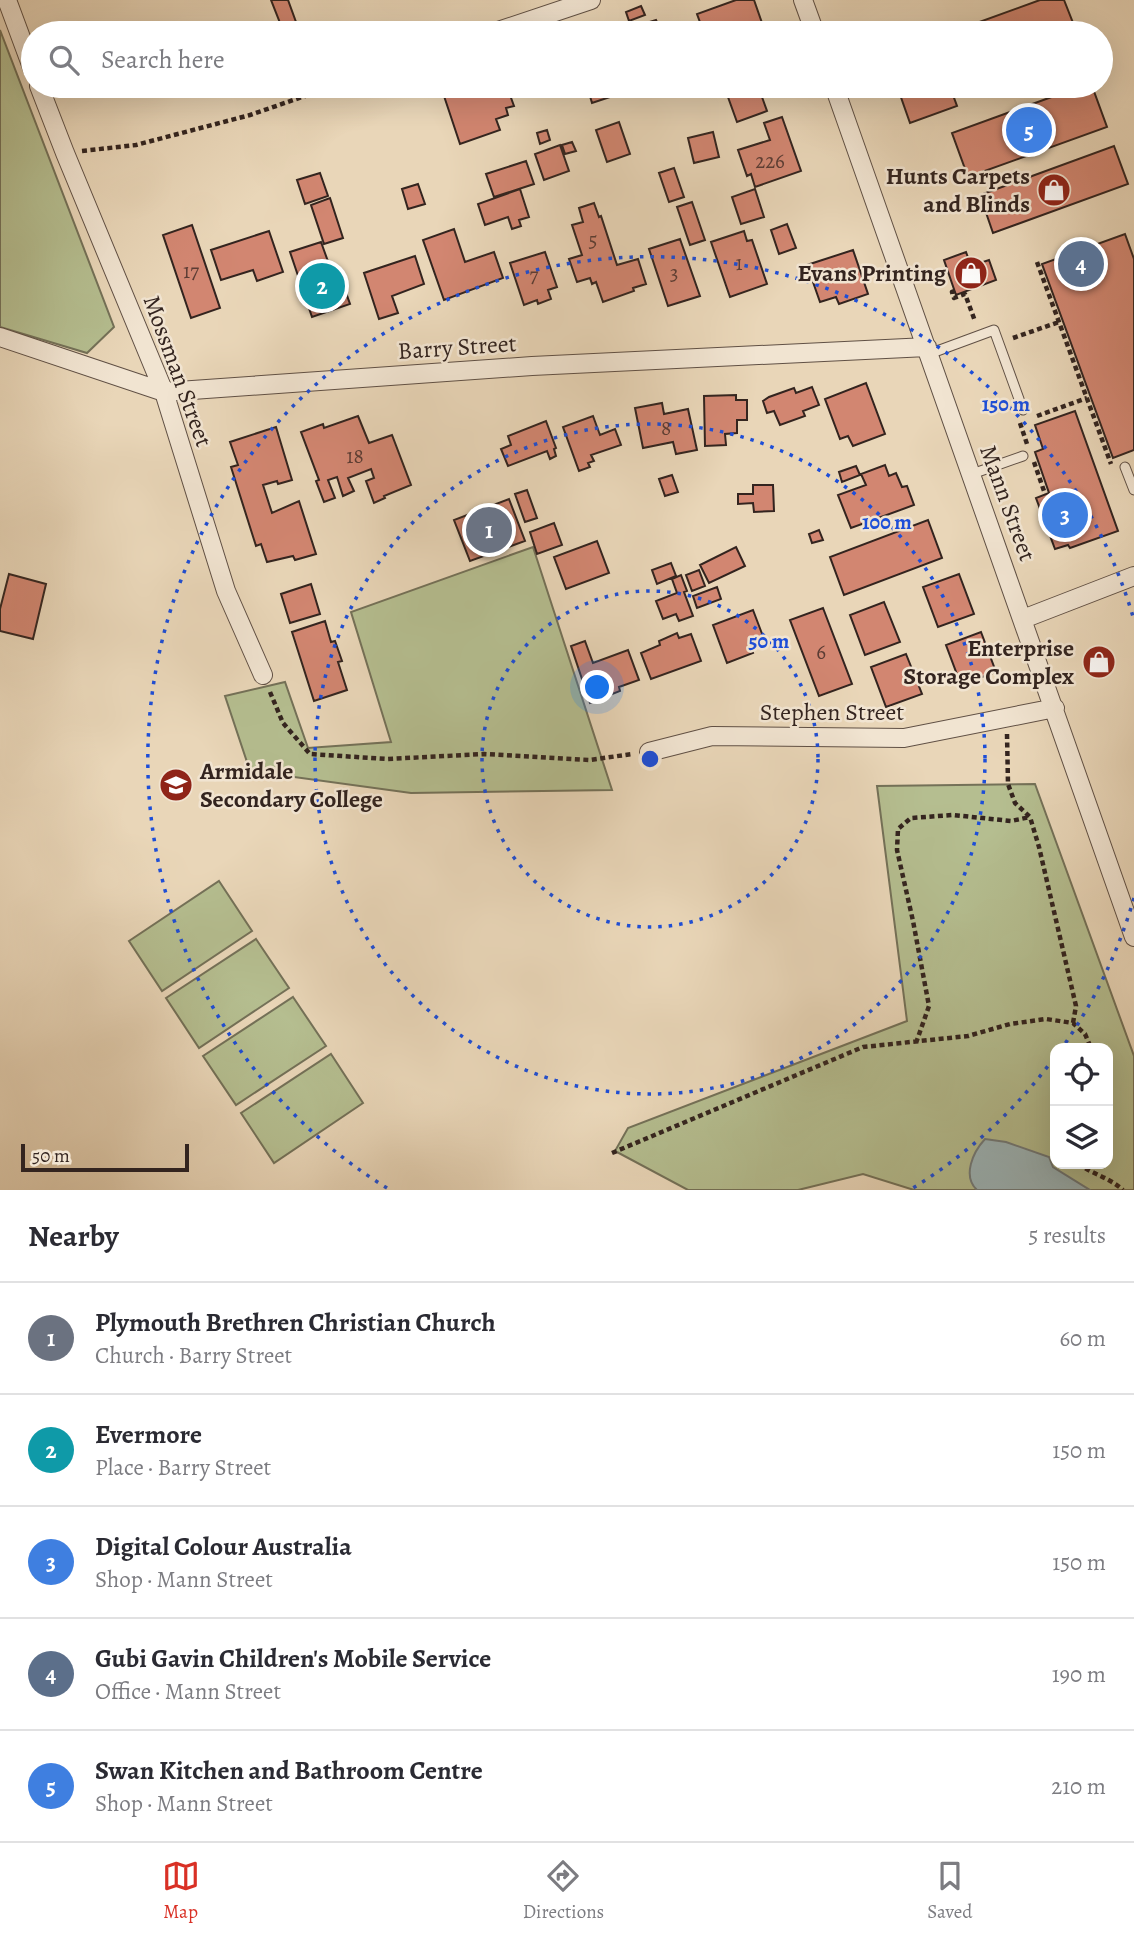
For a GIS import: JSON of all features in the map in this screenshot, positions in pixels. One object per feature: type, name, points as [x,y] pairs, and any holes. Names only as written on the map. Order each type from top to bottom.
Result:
[{"type":"street","points":[[7,0],[21,37]]},
{"type":"street","points":[[528,21],[591,0]]},
{"type":"street","points":[[803,0],[811,21]]},
{"type":"street","name":"Mossman Street","points":[[44,98],[164,392],[226,591],[263,675]]},
{"type":"street","name":"Mann Street","points":[[838,98],[1134,937]]},
{"type":"street","name":"Barry Street","points":[[0,337],[164,392],[532,366],[928,350]]},
{"type":"street","points":[[1023,619],[1134,576]]},
{"type":"street","name":"Stephen Street","points":[[644,753],[712,736],[904,738],[1055,708]]},
{"type":"lane","points":[[928,350],[994,330],[1023,410]]},
{"type":"lane","points":[[972,474],[1023,456]]},
{"type":"lane","points":[[1124,463],[1134,491]]},
{"type":"path","points":[[81,151],[136,145],[250,115],[299,98]]},
{"type":"path","points":[[1037,262],[1111,465],[1124,463]]},
{"type":"path","points":[[955,291],[952,292],[954,298],[965,294],[972,312]]},
{"type":"path","points":[[999,343],[1059,322]]},
{"type":"path","points":[[1045,494],[1019,422],[1087,398]]},
{"type":"path","points":[[263,675],[283,723],[310,754],[387,759],[484,754],[590,760],[644,753]]},
{"type":"path","points":[[1007,729],[1008,784],[1015,803],[1030,817],[1039,847],[1076,1006],[1073,1023]]},
{"type":"path","points":[[916,1043],[929,1006],[897,850],[898,830],[911,818],[953,816],[1011,821],[1030,817]]},
{"type":"path","points":[[612,1153],[863,1047],[968,1036],[1010,1024],[1046,1019],[1073,1023],[1085,1034],[1089,1043]]},
{"type":"path","points":[[1085,1169],[1114,1181],[1123,1190]]},
{"type":"green space","points":[[0,30],[21,85],[21,98],[26,98],[114,327],[87,353],[0,327]]},
{"type":"green space","points":[[533,547],[612,790],[411,793],[250,771],[225,696],[285,682],[308,748],[391,742],[351,612]]},
{"type":"green space","points":[[1035,784],[1134,1056],[1134,1190],[914,1190],[863,1174],[798,1190],[688,1190],[615,1151],[628,1128],[907,1021],[877,786]]},
{"type":"green space","points":[[219,881],[252,931],[162,991],[129,941]]},
{"type":"green space","points":[[256,939],[289,988],[199,1048],[166,998]]},
{"type":"green space","points":[[293,997],[326,1046],[236,1105],[203,1056]]},
{"type":"green space","points":[[331,1054],[363,1103],[274,1163],[241,1113]]},
{"type":"water","points":[[985,1139],[1006,1142],[1049,1157],[1050,1169],[1056,1169],[1090,1190],[977,1190],[970,1178],[970,1171],[977,1150]]},
{"type":"building","points":[[271,0],[288,0],[296,21],[279,21]]},
{"type":"building","points":[[736,0],[754,0],[761,21],[700,21],[697,14]]},
{"type":"building","points":[[1040,0],[1064,0],[1072,21],[982,21]]},
{"type":"building","points":[[641,6],[645,15],[629,21],[626,12]]},
{"type":"building","points":[[445,98],[511,98],[514,106],[506,108],[508,115],[496,119],[500,130],[460,144]]},
{"type":"building","points":[[591,98],[607,98],[592,103]]},
{"type":"building","points":[[728,98],[762,98],[767,111],[737,122]]},
{"type":"building","points":[[901,98],[954,98],[957,106],[910,123]]},
{"type":"building","points":[[1049,98],[1096,98],[1107,127],[968,177],[952,133]]},
{"type":"building","points":[[782,117],[801,171],[755,187],[751,174],[747,176],[738,150],[770,140],[764,123]]},
{"type":"building","points":[[619,122],[630,154],[607,162],[596,130]]},
{"type":"building","points":[[547,130],[550,140],[540,144],[537,133]]},
{"type":"building","points":[[713,132],[719,157],[694,163],[688,138]]},
{"type":"building","points":[[572,142],[576,151],[565,154],[562,145]]},
{"type":"building","points":[[560,145],[569,171],[544,180],[535,154]]},
{"type":"building","name":"Hunts Carpets and Blinds","points":[[1114,146],[1128,184],[993,233],[980,195]]},
{"type":"building","points":[[526,161],[534,184],[494,197],[486,174]]},
{"type":"building","points":[[674,168],[684,197],[669,202],[659,173]]},
{"type":"building","points":[[320,173],[328,196],[305,204],[297,180]]},
{"type":"building","points":[[418,184],[425,204],[408,209],[402,189]]},
{"type":"building","points":[[520,189],[529,217],[519,220],[521,226],[512,229],[508,217],[485,225],[478,204]]},
{"type":"building","points":[[755,189],[764,217],[741,224],[732,197]]},
{"type":"building","points":[[330,198],[343,238],[324,244],[311,205]]},
{"type":"building","points":[[692,202],[705,240],[690,245],[677,207]]},
{"type":"building","points":[[594,203],[617,265],[638,259],[646,284],[603,302],[596,282],[592,284],[590,278],[577,282],[569,259],[582,255],[572,225],[583,222],[579,208]]},
{"type":"building","points":[[787,224],[796,248],[779,254],[771,230]]},
{"type":"building","points":[[192,225],[220,308],[191,318],[163,235]]},
{"type":"building","points":[[454,229],[465,262],[494,252],[503,278],[444,300],[423,240]]},
{"type":"building","points":[[269,231],[283,272],[257,281],[253,270],[221,280],[211,250]]},
{"type":"building","points":[[744,231],[747,241],[752,240],[767,284],[730,297],[711,242]]},
{"type":"building","points":[[1125,234],[1134,259],[1134,450],[1113,458],[1042,264]]},
{"type":"building","points":[[680,239],[700,296],[668,306],[649,249]]},
{"type":"building","points":[[321,242],[330,267],[336,265],[350,304],[312,317],[290,252]]},
{"type":"building","points":[[853,250],[868,294],[839,304],[836,297],[820,302],[807,265]]},
{"type":"building","points":[[545,252],[557,287],[548,290],[551,299],[524,305],[510,263]]},
{"type":"building","name":"Evans Printing","points":[[966,252],[971,266],[989,260],[996,280],[956,295],[944,260]]},
{"type":"building","points":[[415,256],[424,284],[392,296],[398,313],[379,319],[364,273]]},
{"type":"building","points":[[866,383],[885,434],[853,446],[848,436],[840,439],[825,399]]},
{"type":"building","points":[[812,387],[819,405],[803,411],[805,416],[780,425],[774,411],[767,413],[763,401],[769,397],[794,388],[796,393]]},
{"type":"building","points":[[736,395],[736,400],[747,400],[747,420],[737,420],[737,433],[725,434],[726,445],[705,446],[704,396]]},
{"type":"building","points":[[662,403],[664,414],[688,409],[697,450],[676,454],[673,442],[643,448],[635,408]]},
{"type":"building","points":[[1075,411],[1118,531],[1070,548],[1068,545],[1055,549],[1036,498],[1049,493],[1035,452],[1043,449],[1035,425]]},
{"type":"building","points":[[358,416],[369,443],[392,435],[411,485],[374,503],[366,481],[374,478],[371,469],[348,478],[354,491],[343,496],[337,477],[328,480],[335,498],[324,502],[316,481],[319,480],[301,432],[323,424],[324,428]]},
{"type":"building","points":[[593,416],[600,435],[615,429],[621,445],[591,455],[594,461],[588,463],[590,467],[579,471],[563,427]]},
{"type":"building","points":[[546,421],[556,448],[556,456],[550,459],[547,451],[508,466],[501,449],[511,445],[508,436]]},
{"type":"building","points":[[276,427],[292,480],[263,485],[272,513],[299,501],[316,554],[295,560],[293,556],[267,562],[261,544],[256,546],[231,467],[238,465],[230,442]]},
{"type":"building","points":[[885,465],[889,476],[896,473],[902,487],[907,486],[914,505],[851,528],[838,495],[866,485],[861,474]]},
{"type":"building","points":[[856,466],[860,475],[842,482],[839,472]]},
{"type":"building","points":[[672,475],[678,492],[665,496],[659,479]]},
{"type":"building","points":[[753,485],[773,485],[774,511],[754,512],[753,503],[738,504],[738,494],[753,494]]},
{"type":"building","points":[[527,490],[537,518],[525,522],[515,494]]},
{"type":"building","points":[[509,499],[525,541],[470,561],[454,520]]},
{"type":"building","points":[[928,520],[942,558],[844,595],[830,557]]},
{"type":"building","points":[[554,523],[562,545],[537,554],[530,532]]},
{"type":"building","points":[[819,530],[823,540],[812,543],[809,534]]},
{"type":"building","points":[[597,541],[609,573],[566,589],[554,557]]},
{"type":"building","points":[[736,547],[745,566],[709,583],[700,565]]},
{"type":"building","points":[[671,563],[676,576],[657,584],[652,570]]},
{"type":"building","points":[[699,570],[705,586],[692,591],[686,575]]},
{"type":"building","points":[[9,574],[46,584],[33,639],[0,631],[0,609]]},
{"type":"building","points":[[959,574],[974,614],[938,627],[923,587]]},
{"type":"building","points":[[681,575],[693,616],[679,621],[676,614],[663,619],[656,601],[677,593],[672,579]]},
{"type":"building","points":[[311,584],[320,614],[290,623],[281,594]]},
{"type":"building","points":[[717,587],[721,599],[697,608],[693,596]]},
{"type":"building","points":[[884,602],[900,642],[865,655],[850,615]]},
{"type":"building","points":[[823,608],[852,684],[819,696],[790,620]]},
{"type":"building","points":[[753,610],[764,639],[750,644],[753,653],[727,663],[713,625]]},
{"type":"building","points":[[325,621],[331,642],[335,641],[342,661],[338,662],[347,690],[314,701],[292,632]]},
{"type":"building","points":[[981,632],[996,672],[961,685],[946,645]]},
{"type":"building","points":[[677,633],[679,638],[691,634],[701,661],[651,679],[641,653],[660,645],[659,641]]},
{"type":"building","points":[[585,641],[593,663],[628,650],[639,680],[619,687],[620,691],[590,703],[571,646]]},
{"type":"building","points":[[906,654],[922,694],[886,707],[871,667]]},
{"type":"place","name":"Swan Kitchen and Bathroom Centre","points":[[1029,130]]},
{"type":"place","name":"Hunts Carpets and Blinds","points":[[1054,190]]},
{"type":"place","name":"Gubi Gavin Children's Mobile Service","points":[[1081,264]]},
{"type":"place","name":"Evans Printing","points":[[971,273]]},
{"type":"place","name":"Evermore","points":[[322,286]]},
{"type":"place","name":"Digital Colour Australia","points":[[1065,515]]},
{"type":"place","name":"Plymouth Brethren Christian Church","points":[[489,530]]},
{"type":"place","name":"Enterprise Storage Complex","points":[[1099,662]]},
{"type":"place","name":"Armidale Secondary College","points":[[176,785]]}]
